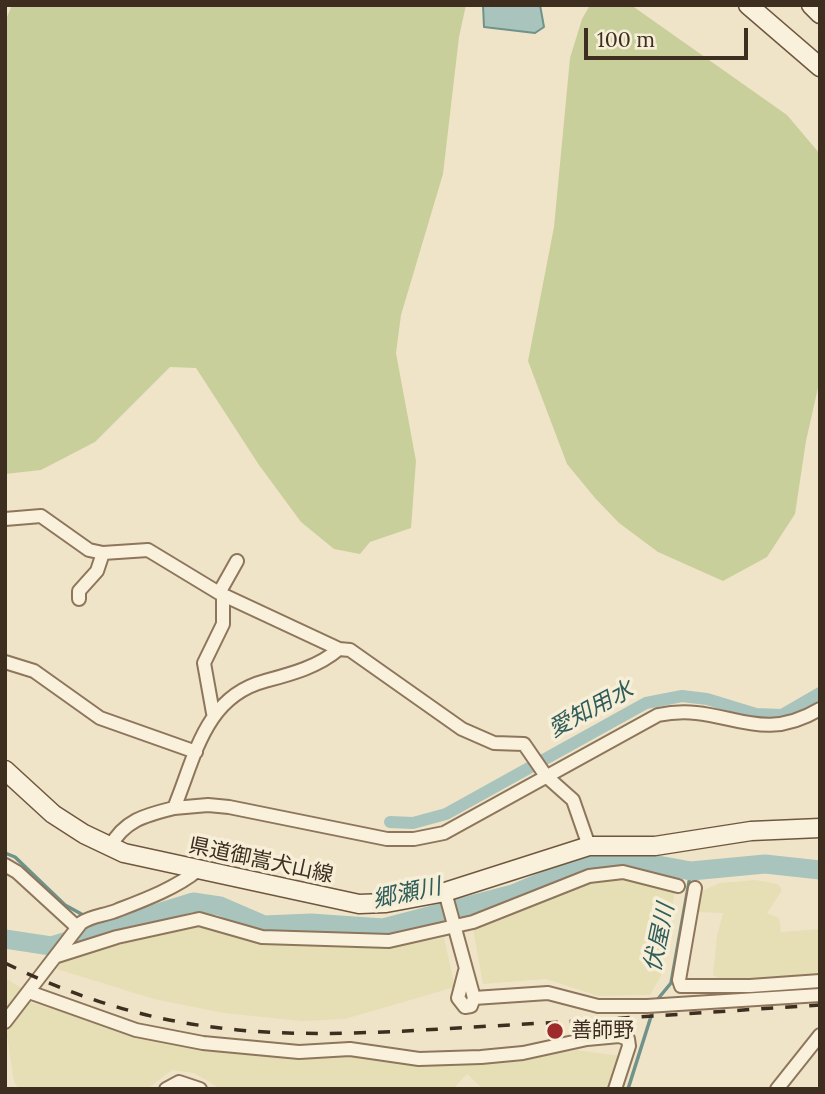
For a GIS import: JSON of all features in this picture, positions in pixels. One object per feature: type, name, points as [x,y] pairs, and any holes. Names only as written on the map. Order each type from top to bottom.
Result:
[{"type":"main road","points":[[748,5],[820,67]]},
{"type":"main road","points":[[811,5],[820,14]]},
{"type":"main road","name":"県道御嵩犬山線","points":[[5,770],[53,814],[110,847],[198,870],[359,904],[446,896],[589,846],[655,846],[751,831],[820,828]]},
{"type":"street","points":[[5,519],[41,516],[77,542],[103,553],[148,550],[221,594],[339,649],[351,650],[462,729],[494,743],[524,744],[545,776],[573,800],[589,846]]},
{"type":"street","points":[[79,599],[79,591],[97,571],[103,553]]},
{"type":"street","points":[[213,713],[204,663],[223,624],[221,594],[237,561]]},
{"type":"street","points":[[174,808],[213,713],[256,684],[295,674],[339,649]]},
{"type":"street","points":[[5,662],[34,671],[100,718],[196,752]]},
{"type":"street","points":[[110,847],[126,825],[138,818],[174,808],[208,804],[387,839],[414,839],[444,833],[658,715],[676,711],[700,712],[769,727],[786,725],[820,709]]},
{"type":"street","points":[[5,865],[17,872],[79,925]]},
{"type":"street","points":[[5,1022],[79,925],[94,915],[114,912],[186,880],[198,870]]},
{"type":"street","points":[[59,954],[117,937],[199,919],[212,920],[250,935],[275,938],[389,941],[453,928],[589,876],[623,872],[678,886]]},
{"type":"street","points":[[695,888],[679,980],[681,986],[750,986],[820,981]]},
{"type":"street","points":[[446,896],[474,998],[548,993],[598,1006],[663,1006],[820,995]]},
{"type":"street","points":[[29,992],[136,1030],[203,1043],[299,1052],[350,1049],[419,1059],[481,1057],[523,1053],[587,1039],[619,1036],[628,1039],[629,1046],[615,1089]]},
{"type":"street","points":[[777,1089],[820,1035]]},
{"type":"street","points":[[166,1089],[179,1082],[200,1089]]},
{"type":"shaded area","points":[[621,877],[675,890],[661,976],[650,995],[598,996],[546,979],[483,984],[473,929],[588,883]]},
{"type":"shaded area","points":[[755,880],[778,884],[782,890],[767,913],[779,918],[781,932],[820,929],[820,978],[722,982],[713,975],[717,936],[723,913],[698,912],[700,892],[720,883]]},
{"type":"shaded area","points":[[201,923],[263,943],[386,948],[444,938],[455,987],[345,1019],[302,1021],[224,1013],[154,999],[57,969],[62,960]]},
{"type":"shaded area","points":[[5,978],[23,989],[5,1011]]},
{"type":"shaded area","points":[[29,1002],[177,1045],[292,1057],[362,1055],[447,1065],[526,1059],[576,1050],[620,1056],[607,1089],[483,1089],[467,1074],[453,1089],[221,1089],[194,1073],[172,1070],[147,1089],[19,1089],[14,1082],[7,1035],[8,1029]]},
{"type":"green space","points":[[12,5],[466,5],[459,37],[443,174],[401,315],[396,353],[416,461],[411,528],[370,542],[360,554],[334,549],[301,522],[259,465],[196,368],[170,367],[95,442],[41,470],[5,474],[5,22]]},
{"type":"green space","points":[[590,5],[631,5],[787,115],[820,154],[820,379],[806,441],[795,514],[767,557],[723,581],[658,552],[619,523],[595,498],[567,464],[528,361],[554,227],[570,58],[582,19]]},
{"type":"water","points":[[483,5],[540,5],[544,27],[535,33],[484,27]]},
{"type":"waterway","name":"愛知用水","points":[[390,822],[413,823],[446,814],[646,703],[682,696],[707,699],[756,714],[782,715],[820,693]]},
{"type":"waterway","points":[[5,853],[15,857],[65,905],[85,916]]},
{"type":"waterway","name":"郷瀬川","points":[[5,939],[51,946],[193,902],[220,906],[264,925],[311,923],[383,928],[513,894],[582,865],[625,859],[691,871],[765,864],[820,870]]},
{"type":"waterway","name":"伏屋川","points":[[657,1000],[671,983],[691,871]]},
{"type":"waterway","points":[[95,921],[102,930]]},
{"type":"waterway","name":"伏屋川","points":[[628,1089],[654,1007]]},
{"type":"railway","points":[[5,963],[68,991],[128,1010],[187,1023],[244,1031],[362,1033],[820,1005]]},
{"type":"place","name":"善師野","points":[[555,1031]]}]
